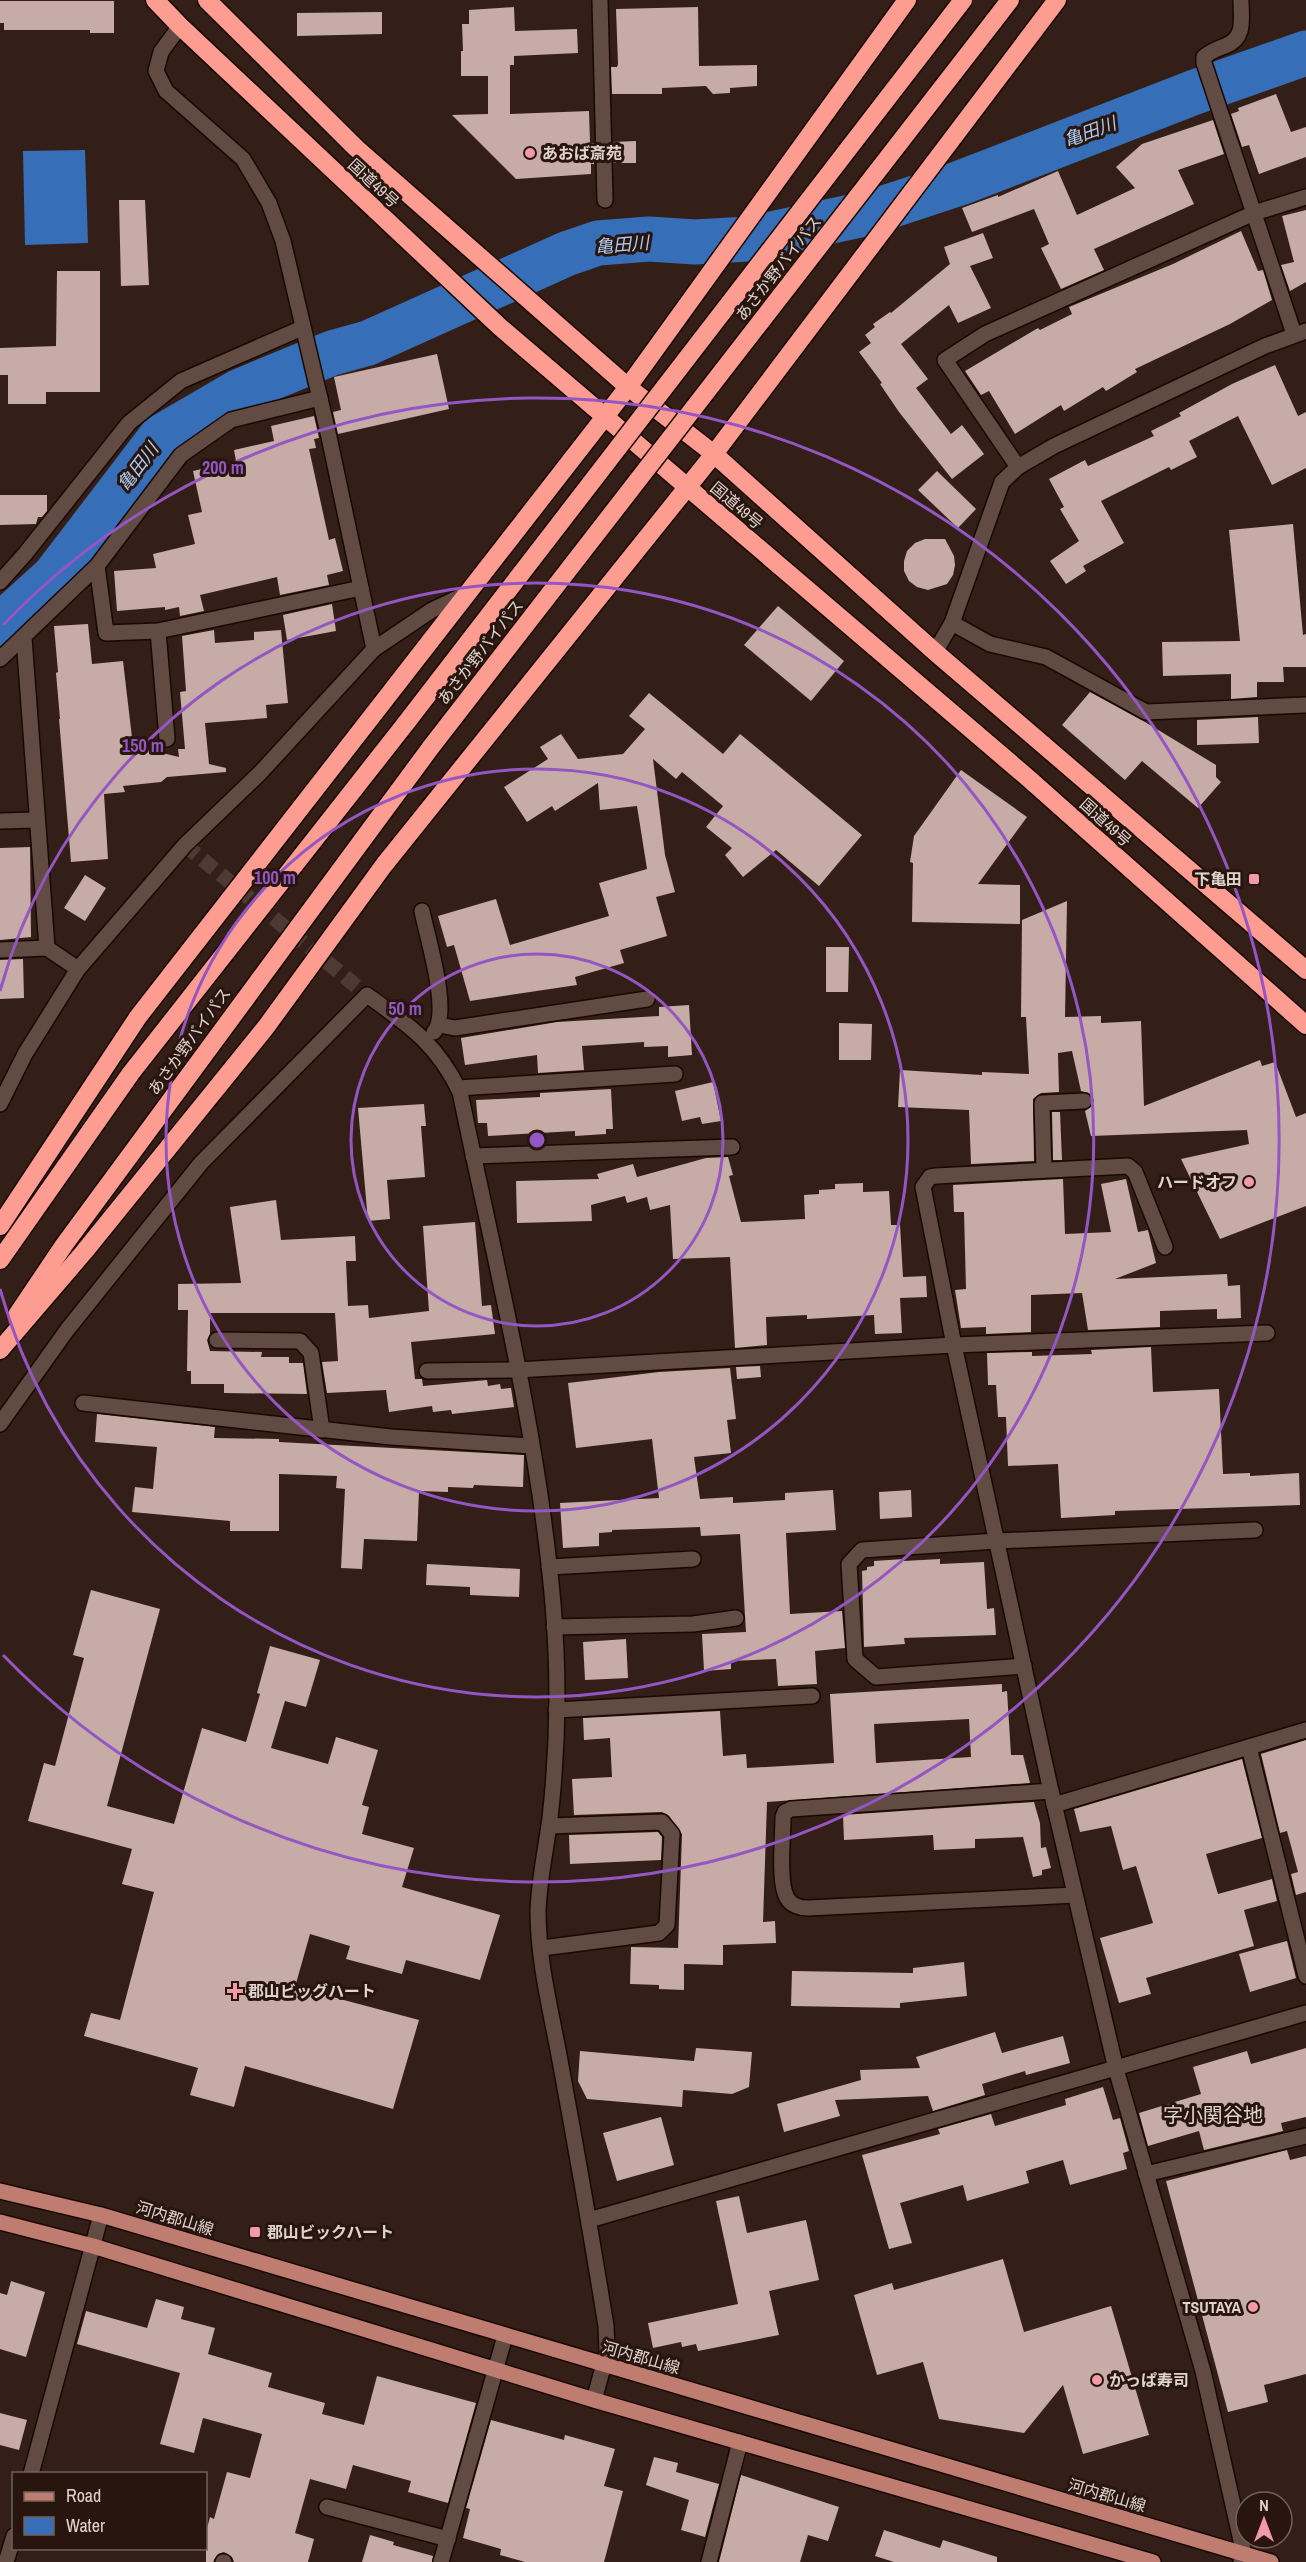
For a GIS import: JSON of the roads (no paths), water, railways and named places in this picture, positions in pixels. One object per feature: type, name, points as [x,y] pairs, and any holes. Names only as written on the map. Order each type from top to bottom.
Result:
[{"type":"highway","name":"国道49号","points":[[155,0],[446,279],[603,418],[1028,778],[1306,1026]]},
{"type":"highway","points":[[0,1226],[138,1017],[628,387],[907,0]]},
{"type":"highway","name":"あさか野バイパス","points":[[0,1260],[131,1073],[406,723],[963,0]]},
{"type":"highway","name":"あさか野バイパス","points":[[0,1341],[64,1245],[431,747],[1010,0]]},
{"type":"highway","points":[[0,1350],[84,1252],[266,1027],[384,865],[714,454],[1057,0]]},
{"type":"highway","name":"国道49号","points":[[216,4],[356,148],[628,387],[714,454],[934,652],[1306,970]]},
{"type":"main road","name":"河内郡山線","points":[[0,2190],[101,2215],[1242,2558],[1270,2562]]},
{"type":"main road","points":[[0,2222],[93,2246],[594,2400],[1153,2562]]},
{"type":"street","points":[[600,0],[605,200]]},
{"type":"street","points":[[934,652],[952,623],[1002,482],[1018,467],[1054,446],[1300,332],[1254,213],[1204,63],[1204,57],[1210,52],[1239,37],[1241,0]]},
{"type":"street","points":[[180,26],[161,52],[156,70],[166,91],[243,159],[269,203],[283,241],[374,649]]},
{"type":"street","points":[[1018,467],[945,360],[985,334],[1254,213],[1306,196]]},
{"type":"street","points":[[0,582],[129,423],[181,381],[302,328]]},
{"type":"street","points":[[0,659],[97,566],[181,455],[231,420],[318,391]]},
{"type":"street","points":[[97,566],[106,633],[158,631],[361,588]]},
{"type":"street","points":[[2,1096],[25,1054],[78,969],[185,845],[260,773],[374,649],[432,610],[466,594]]},
{"type":"street","points":[[952,623],[990,644],[1046,657],[1146,712],[1306,705]]},
{"type":"street","points":[[158,631],[167,739]]},
{"type":"street","points":[[24,638],[47,948]]},
{"type":"street","points":[[0,821],[38,820]]},
{"type":"street","points":[[422,911],[440,999],[439,1025],[425,1040]]},
{"type":"street","points":[[0,950],[47,948],[78,969]]},
{"type":"street","points":[[0,1424],[67,1330],[201,1163],[367,995],[406,1023],[440,1056],[458,1088],[473,1156],[517,1370],[542,1506],[549,1567],[554,1628],[556,1710],[549,1826],[538,1912],[548,1993],[608,2339],[604,2365],[594,2400]]},
{"type":"street","points":[[439,1025],[455,1028],[647,999]]},
{"type":"street","points":[[458,1088],[675,1074]]},
{"type":"street","points":[[1044,1170],[1042,1103],[1084,1101]]},
{"type":"street","points":[[473,1156],[732,1147]]},
{"type":"street","points":[[1165,1247],[1135,1172],[1131,1168],[936,1176],[930,1177],[923,1191],[954,1345],[1075,1895],[1116,2069],[1203,2371],[1242,2558]]},
{"type":"street","points":[[427,1371],[517,1370],[954,1345],[1267,1333]]},
{"type":"street","points":[[217,1340],[300,1341],[311,1353],[322,1430]]},
{"type":"street","points":[[83,1404],[391,1437],[531,1446]]},
{"type":"street","points":[[1024,1666],[876,1677],[855,1659],[849,1564],[862,1550],[997,1541],[1256,1530]]},
{"type":"street","points":[[549,1567],[693,1559]]},
{"type":"street","points":[[554,1628],[693,1624],[735,1618]]},
{"type":"street","points":[[556,1710],[812,1696]]},
{"type":"street","points":[[1075,1895],[799,1908],[787,1899],[783,1884],[783,1817],[785,1812],[791,1809],[1053,1798],[1306,1730]]},
{"type":"street","points":[[1249,1747],[1306,1976]]},
{"type":"street","points":[[542,1948],[659,1934],[667,1925],[672,1834],[662,1822],[549,1826]]},
{"type":"street","points":[[589,2220],[1306,2013]]},
{"type":"street","points":[[1146,2174],[1306,2136]]},
{"type":"street","points":[[32,2472],[101,2215]]},
{"type":"street","points":[[441,2562],[505,2336]]},
{"type":"street","points":[[709,2562],[740,2442]]},
{"type":"street","points":[[327,2507],[448,2539]]},
{"type":"street","points":[[6,2562],[12,2542]]},
{"type":"water","points":[[85,150],[88,243],[25,245],[23,151]]},
{"type":"waterway","name":"亀田川","points":[[0,626],[54,577],[161,437],[240,391],[332,353],[368,343],[566,254],[598,243],[649,239],[695,242],[748,239],[869,213],[960,183],[1195,92],[1306,53]]},
{"type":"tunnel","points":[[185,845],[367,995]]},
{"type":"place","name":"あおば斎苑","points":[[530,153]]},
{"type":"place","name":"下亀田","points":[[1254,879]]},
{"type":"place","name":"ハードオフ","points":[[1249,1182]]},
{"type":"place","name":"郡山ビッグハート","points":[[235,1991]]},
{"type":"place","name":"郡山ビックハート","points":[[255,2232]]},
{"type":"place","name":"TSUTAYA","points":[[1253,2307]]},
{"type":"place","name":"かっぱ寿司","points":[[1097,2380]]},
{"type":"district","name":"字小関谷地","points":[[1213,2115]]}]
